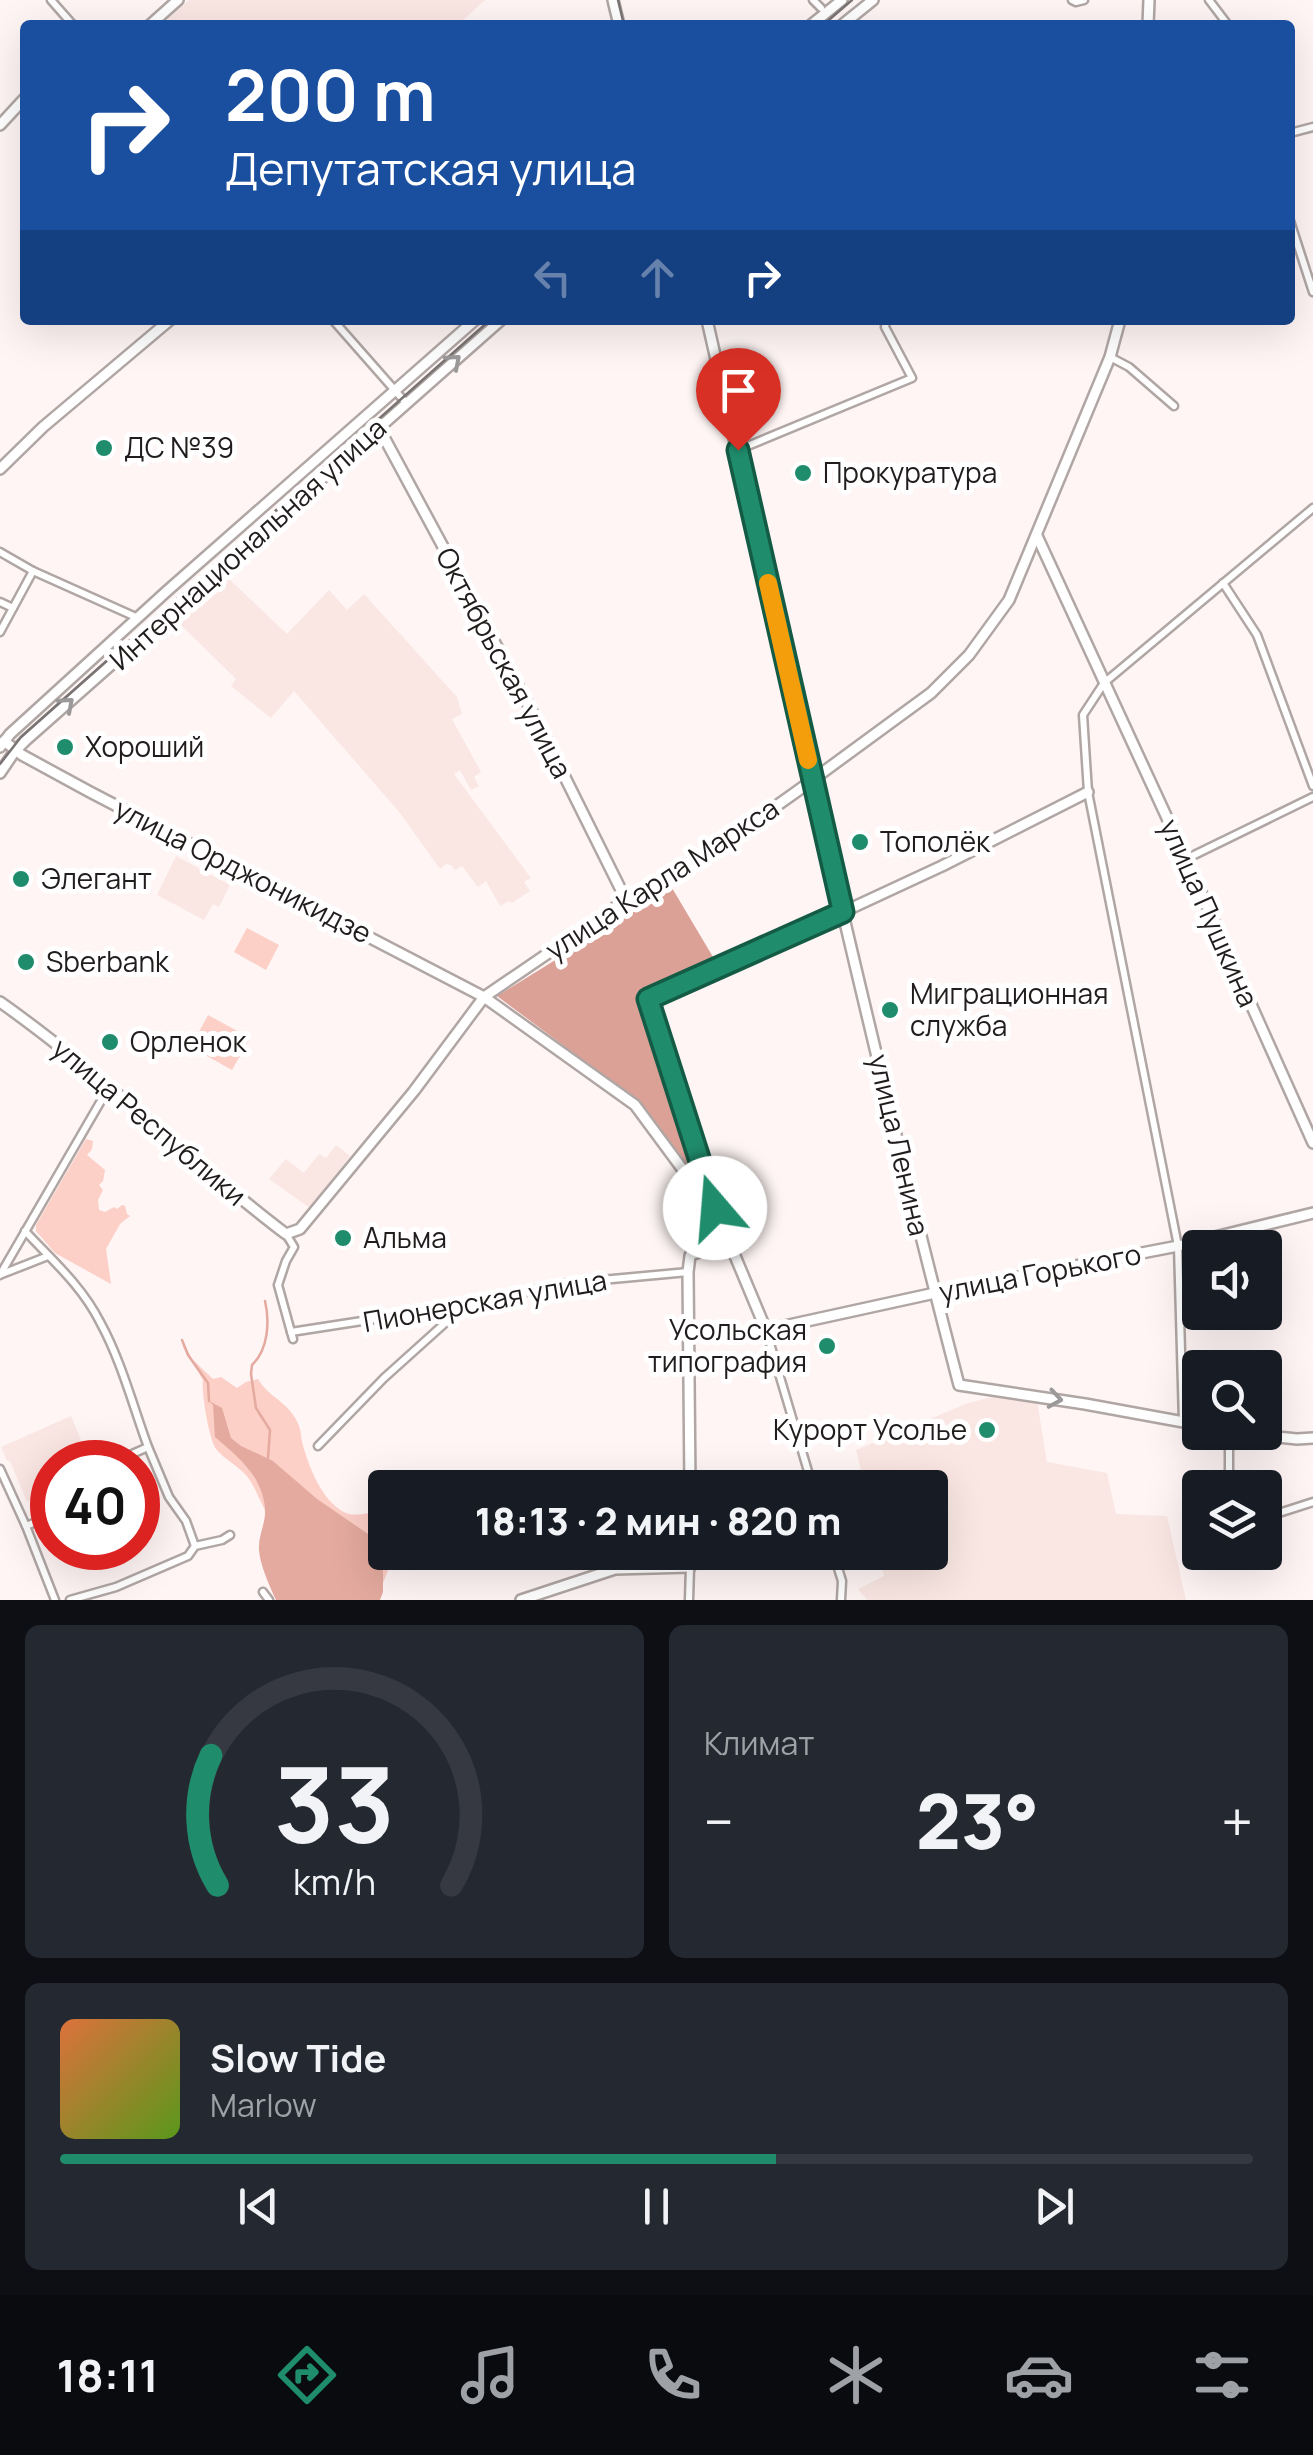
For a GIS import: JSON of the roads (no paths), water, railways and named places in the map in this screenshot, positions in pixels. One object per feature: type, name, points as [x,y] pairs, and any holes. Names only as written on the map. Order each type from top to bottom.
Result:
[{"type":"street","points":[[51,0],[69,20]]},
{"type":"street","points":[[156,20],[178,0]]},
{"type":"street","points":[[814,0],[820,8]]},
{"type":"street","points":[[817,20],[842,0]]},
{"type":"street","points":[[848,20],[873,0]]},
{"type":"street","points":[[1072,0],[1084,0]]},
{"type":"street","points":[[1209,0],[1224,20]]},
{"type":"street","points":[[0,125],[20,103]]},
{"type":"street","points":[[1295,237],[1313,292]]},
{"type":"street","points":[[0,469],[164,325]]},
{"type":"street","points":[[337,325],[406,403]]},
{"type":"street","name":"Интернациональная улица","points":[[2,744],[138,618],[469,325]]},
{"type":"street","name":"Интернациональная улица","points":[[0,773],[15,750],[495,325]]},
{"type":"street","name":"улица Ленина","points":[[708,325],[843,912],[959,1385],[1182,1421]]},
{"type":"street","points":[[738,450],[912,378],[885,325]]},
{"type":"street","name":"улица Карла Маркса","points":[[286,1234],[300,1229],[414,1091],[484,997],[626,900],[724,842],[931,693],[969,655],[1009,600],[1110,356],[1119,325]]},
{"type":"street","points":[[1110,356],[1129,367],[1174,406]]},
{"type":"street","name":"Октябрьская улица","points":[[378,428],[537,721],[626,900]]},
{"type":"street","points":[[1182,1386],[1178,1246],[1088,792],[1083,714],[1104,683],[1313,508]]},
{"type":"street","points":[[1037,536],[1186,859],[1313,797]]},
{"type":"street","name":"улица Пушкина","points":[[1037,536],[1313,1143]]},
{"type":"street","points":[[0,552],[138,618]]},
{"type":"street","points":[[0,632],[33,571]]},
{"type":"street","points":[[1223,583],[1258,634],[1313,786]]},
{"type":"street","points":[[0,602],[13,608]]},
{"type":"street","name":"улица Орджоникидзе","points":[[2,744],[484,997],[636,1106],[715,1208]]},
{"type":"street","points":[[809,1470],[766,1330],[715,1208],[648,999],[843,912],[1088,792]]},
{"type":"street","name":"улица Республики","points":[[0,1002],[110,1087],[286,1234]]},
{"type":"street","points":[[0,1275],[110,1087]]},
{"type":"street","points":[[690,1470],[688,1272],[690,1256],[715,1208]]},
{"type":"street","name":"улица Горького","points":[[766,1330],[1178,1246],[1313,1213]]},
{"type":"street","points":[[25,1231],[80,1290],[100,1320],[145,1440]]},
{"type":"street","name":"Пионерская улица","points":[[286,1234],[294,1247],[278,1285],[292,1336],[569,1283],[688,1272]]},
{"type":"street","points":[[690,1256],[713,1248],[734,1250]]},
{"type":"street","points":[[0,1275],[48,1256]]},
{"type":"street","points":[[318,1446],[384,1378],[464,1305]]},
{"type":"street","points":[[1282,1438],[1313,1438]]},
{"type":"street","points":[[0,1469],[55,1600]]},
{"type":"street","points":[[160,1474],[195,1546]]},
{"type":"street","points":[[1282,1510],[1313,1502]]},
{"type":"street","points":[[26,1526],[30,1524]]},
{"type":"street","points":[[70,1600],[116,1586],[188,1556],[195,1546],[230,1535]]},
{"type":"street","points":[[522,1600],[612,1570]]},
{"type":"street","points":[[689,1600],[690,1570]]},
{"type":"street","points":[[839,1570],[841,1600]]},
{"type":"street","points":[[263,1592],[268,1600]]},
{"type":"waterway","points":[[265,1301],[266,1335],[251,1374],[256,1408],[270,1430],[268,1458]]},
{"type":"waterway","points":[[182,1340],[208,1383],[209,1401]]},
{"type":"tram line","points":[[618,0],[623,20]]},
{"type":"tram line","points":[[829,20],[852,0]]},
{"type":"tram line","points":[[0,764],[21,737],[484,325]]},
{"type":"place","name":"ДС №39","points":[[104,448]]},
{"type":"place","name":"Прокуратура","points":[[803,473]]},
{"type":"place","name":"Хороший","points":[[65,747]]},
{"type":"place","name":"Тополёк","points":[[860,842]]},
{"type":"place","name":"Элегант","points":[[21,879]]},
{"type":"place","name":"Sberbank","points":[[26,962]]},
{"type":"place","name":"Миграционная служба","points":[[890,1010]]},
{"type":"place","name":"Орленок","points":[[110,1042]]},
{"type":"place","name":"Альма","points":[[343,1238]]},
{"type":"place","name":"Усольская типография","points":[[827,1346]]},
{"type":"place","name":"Курорт Усолье","points":[[987,1430]]}]
